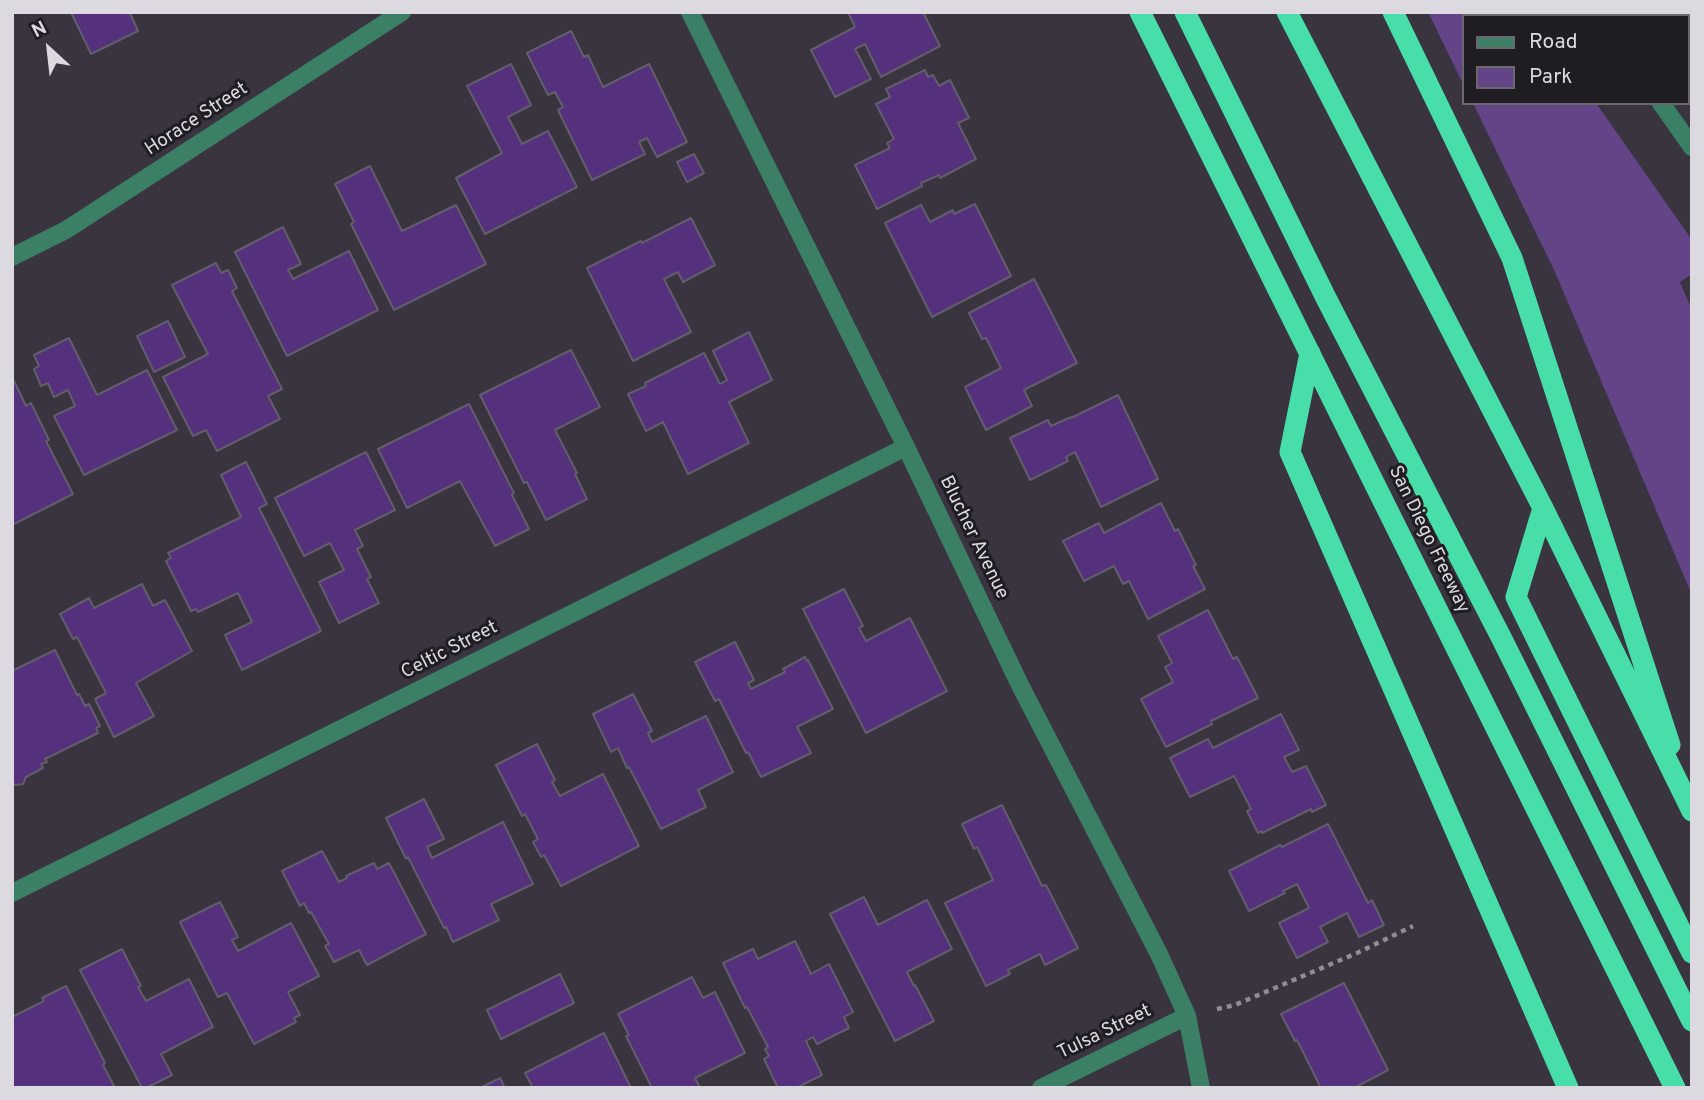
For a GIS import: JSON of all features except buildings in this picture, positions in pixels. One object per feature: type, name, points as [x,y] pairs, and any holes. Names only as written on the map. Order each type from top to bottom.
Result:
[{"type":"highway","name":"San Diego Freeway","points":[[1140,12],[1675,1088]]},
{"type":"highway","points":[[1185,12],[1326,298],[1502,639],[1692,1021]]},
{"type":"highway","points":[[1287,12],[1543,508],[1692,811]]},
{"type":"highway","points":[[1393,12],[1512,258],[1692,811]]},
{"type":"highway","points":[[1310,354],[1290,452],[1568,1088]]},
{"type":"highway","points":[[1543,508],[1516,597],[1692,953]]},
{"type":"street","name":"Horace Street","points":[[12,257],[66,230],[402,12]]},
{"type":"street","name":"Blucher Avenue","points":[[691,12],[1020,685],[1159,954],[1187,1016],[1200,1088]]},
{"type":"street","points":[[1662,105],[1692,147]]},
{"type":"street","name":"Celtic Street","points":[[12,893],[905,447]]},
{"type":"street","name":"Tulsa Street","points":[[1041,1088],[1187,1016]]},
{"type":"path","points":[[1187,1016],[1235,1004],[1357,953],[1412,926]]},
{"type":"green space","points":[[1428,12],[1533,12],[1534,14],[1462,14],[1462,82]]},
{"type":"green space","points":[[1474,105],[1597,105],[1692,240],[1692,274],[1680,282],[1692,310],[1692,595],[1555,272]]}]
